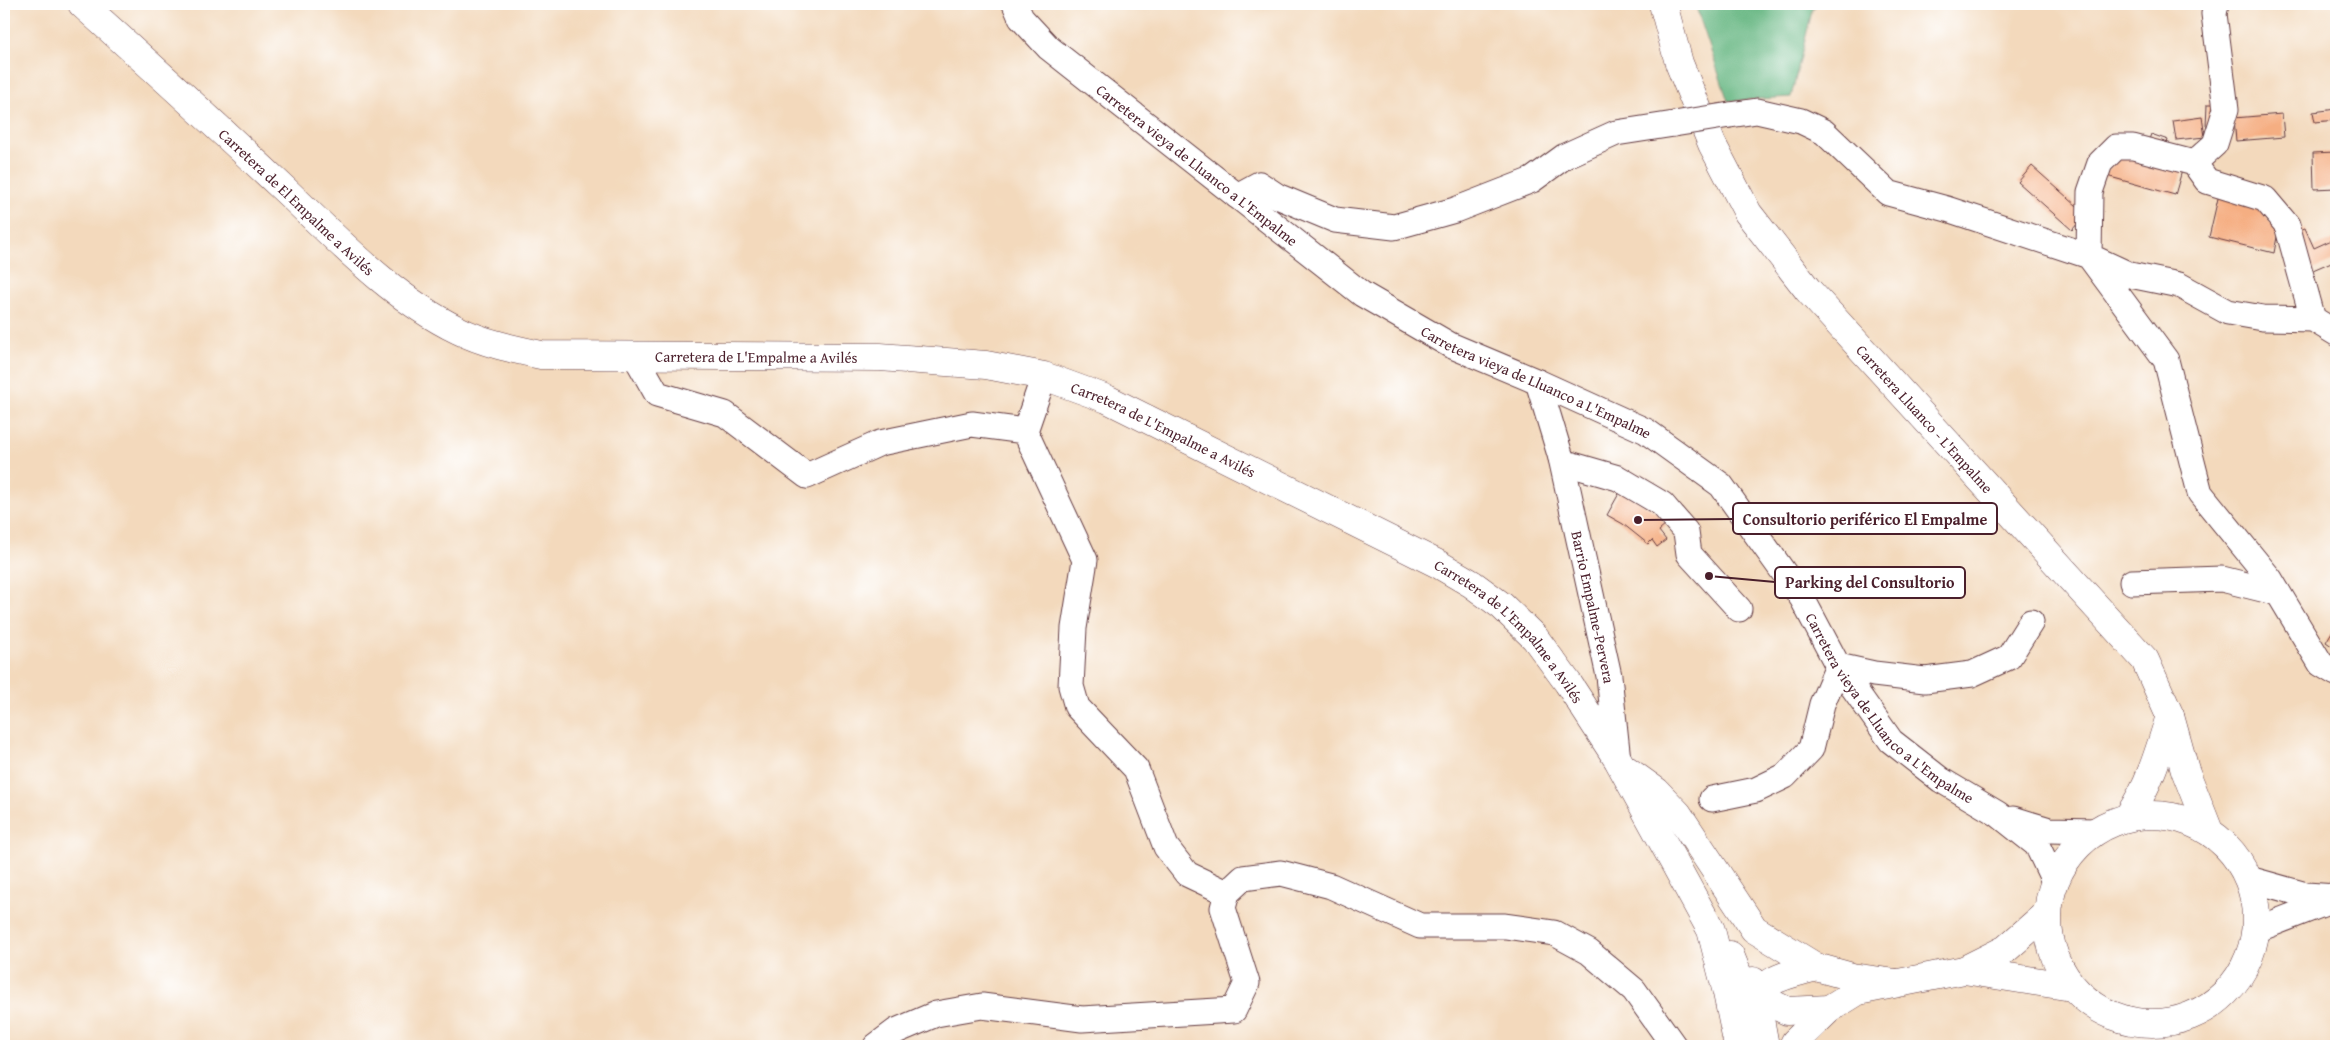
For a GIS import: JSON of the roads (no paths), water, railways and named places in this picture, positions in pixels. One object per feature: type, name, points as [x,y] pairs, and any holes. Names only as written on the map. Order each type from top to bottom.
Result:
[{"type":"main road","name":"Carretera de El Empalme a Avilés","points":[[82,4],[176,88],[351,252],[407,300],[458,330],[498,345],[541,355]]},
{"type":"main road","name":"Carretera Lluanco - L'Empalme","points":[[1663,4],[1679,63],[1712,144],[1748,213],[1808,290],[2145,660],[2170,716],[2185,770],[2209,831]]},
{"type":"main road","name":"Carretera de L'Empalme a Avilés","points":[[541,355],[880,357],[986,365],[1044,376],[1107,399],[1438,564],[1472,584],[1502,606],[1535,638],[1568,682],[1619,763],[1711,930],[1728,993],[1738,1046]]},
{"type":"main road","points":[[2128,817],[2142,797],[2153,770],[2170,716]]},
{"type":"main road","points":[[1619,763],[1656,791],[1672,808],[1754,930],[1816,967],[1852,977],[1896,983]]},
{"type":"main road","points":[[1645,813],[1669,829],[1710,899],[1742,985],[1757,996],[1787,1010],[1829,1009]]},
{"type":"main road","points":[[2156,815],[2184,820],[2209,831],[2232,852],[2248,879],[2256,901],[2256,930],[2247,963],[2227,992],[2199,1012],[2166,1023],[2131,1022],[2098,1009],[2072,986],[2057,964],[2049,940],[2047,913],[2054,881],[2077,846],[2095,831],[2128,817],[2156,815]]},
{"type":"main road","points":[[1714,870],[1745,949],[1757,996],[1765,1046]]},
{"type":"main road","points":[[1793,1046],[1829,1009],[1858,991],[1964,970],[2006,949],[2047,913]]},
{"type":"main road","points":[[1752,1046],[1749,1020],[1757,996],[1770,981],[1816,967]]},
{"type":"main road","points":[[1964,970],[2072,986]]},
{"type":"street","name":"Carretera vieya de Lluanco a L'Empalme","points":[[1015,4],[1021,18],[1049,48],[1362,294],[1450,345],[1646,431],[1721,485],[1802,598],[1838,666],[1891,741],[1941,780],[1998,814],[2037,845],[2054,881]]},
{"type":"street","points":[[2194,164],[2215,144],[2226,109],[2214,14],[2216,4]]},
{"type":"street","points":[[1237,196],[1258,184],[1277,196],[1334,220],[1394,227],[1455,210],[1532,180],[1565,156],[1616,133],[1757,111],[1801,121],[1824,132],[1888,193],[1948,209],[2089,256],[2130,275],[2179,285],[2228,312],[2263,318],[2313,319],[2336,333]]},
{"type":"street","points":[[2313,319],[2287,224],[2265,199],[2208,181],[2194,164],[2133,147],[2116,147],[2100,163],[2090,192],[2089,256],[2166,360],[2200,493],[2270,579],[2329,668],[2336,694]]},
{"type":"street","points":[[636,357],[657,394],[725,414],[807,476],[880,443],[972,424],[1025,431]]},
{"type":"street","points":[[1044,376],[1025,431],[1085,560],[1074,628],[1071,686],[1077,707],[1136,769],[1166,848],[1187,874],[1227,893]]},
{"type":"street","name":"Barrio Empalme-Pervera","points":[[1538,382],[1561,458],[1609,676],[1619,763]]},
{"type":"street","points":[[1561,458],[1566,463],[1618,478],[1662,504],[1686,532],[1689,554],[1739,609]]},
{"type":"street","points":[[2132,582],[2222,579],[2278,593]]},
{"type":"street","points":[[1712,800],[1756,790],[1785,776],[1811,749],[1822,704],[1838,666],[1874,674],[1925,680],[1972,674],[2009,657],[2031,622]]},
{"type":"street","name":"Carretera vieya de Lluanco a L'Empalme","points":[[1998,814],[2049,830],[2095,831]]},
{"type":"street","points":[[876,1046],[896,1031],[936,1014],[982,1006],[1082,1019],[1234,1010],[1247,983],[1223,908],[1227,893],[1243,878],[1281,873],[1331,886],[1420,926],[1505,926],[1554,933],[1589,952],[1634,990],[1674,1046]]},
{"type":"street","points":[[2248,879],[2306,895],[2336,898]]},
{"type":"street","points":[[2256,930],[2336,898]]},
{"type":"place","name":"Consultorio periférico El Empalme","points":[[1638,520]]},
{"type":"place","name":"Parking del Consultorio","points":[[1709,576]]}]
